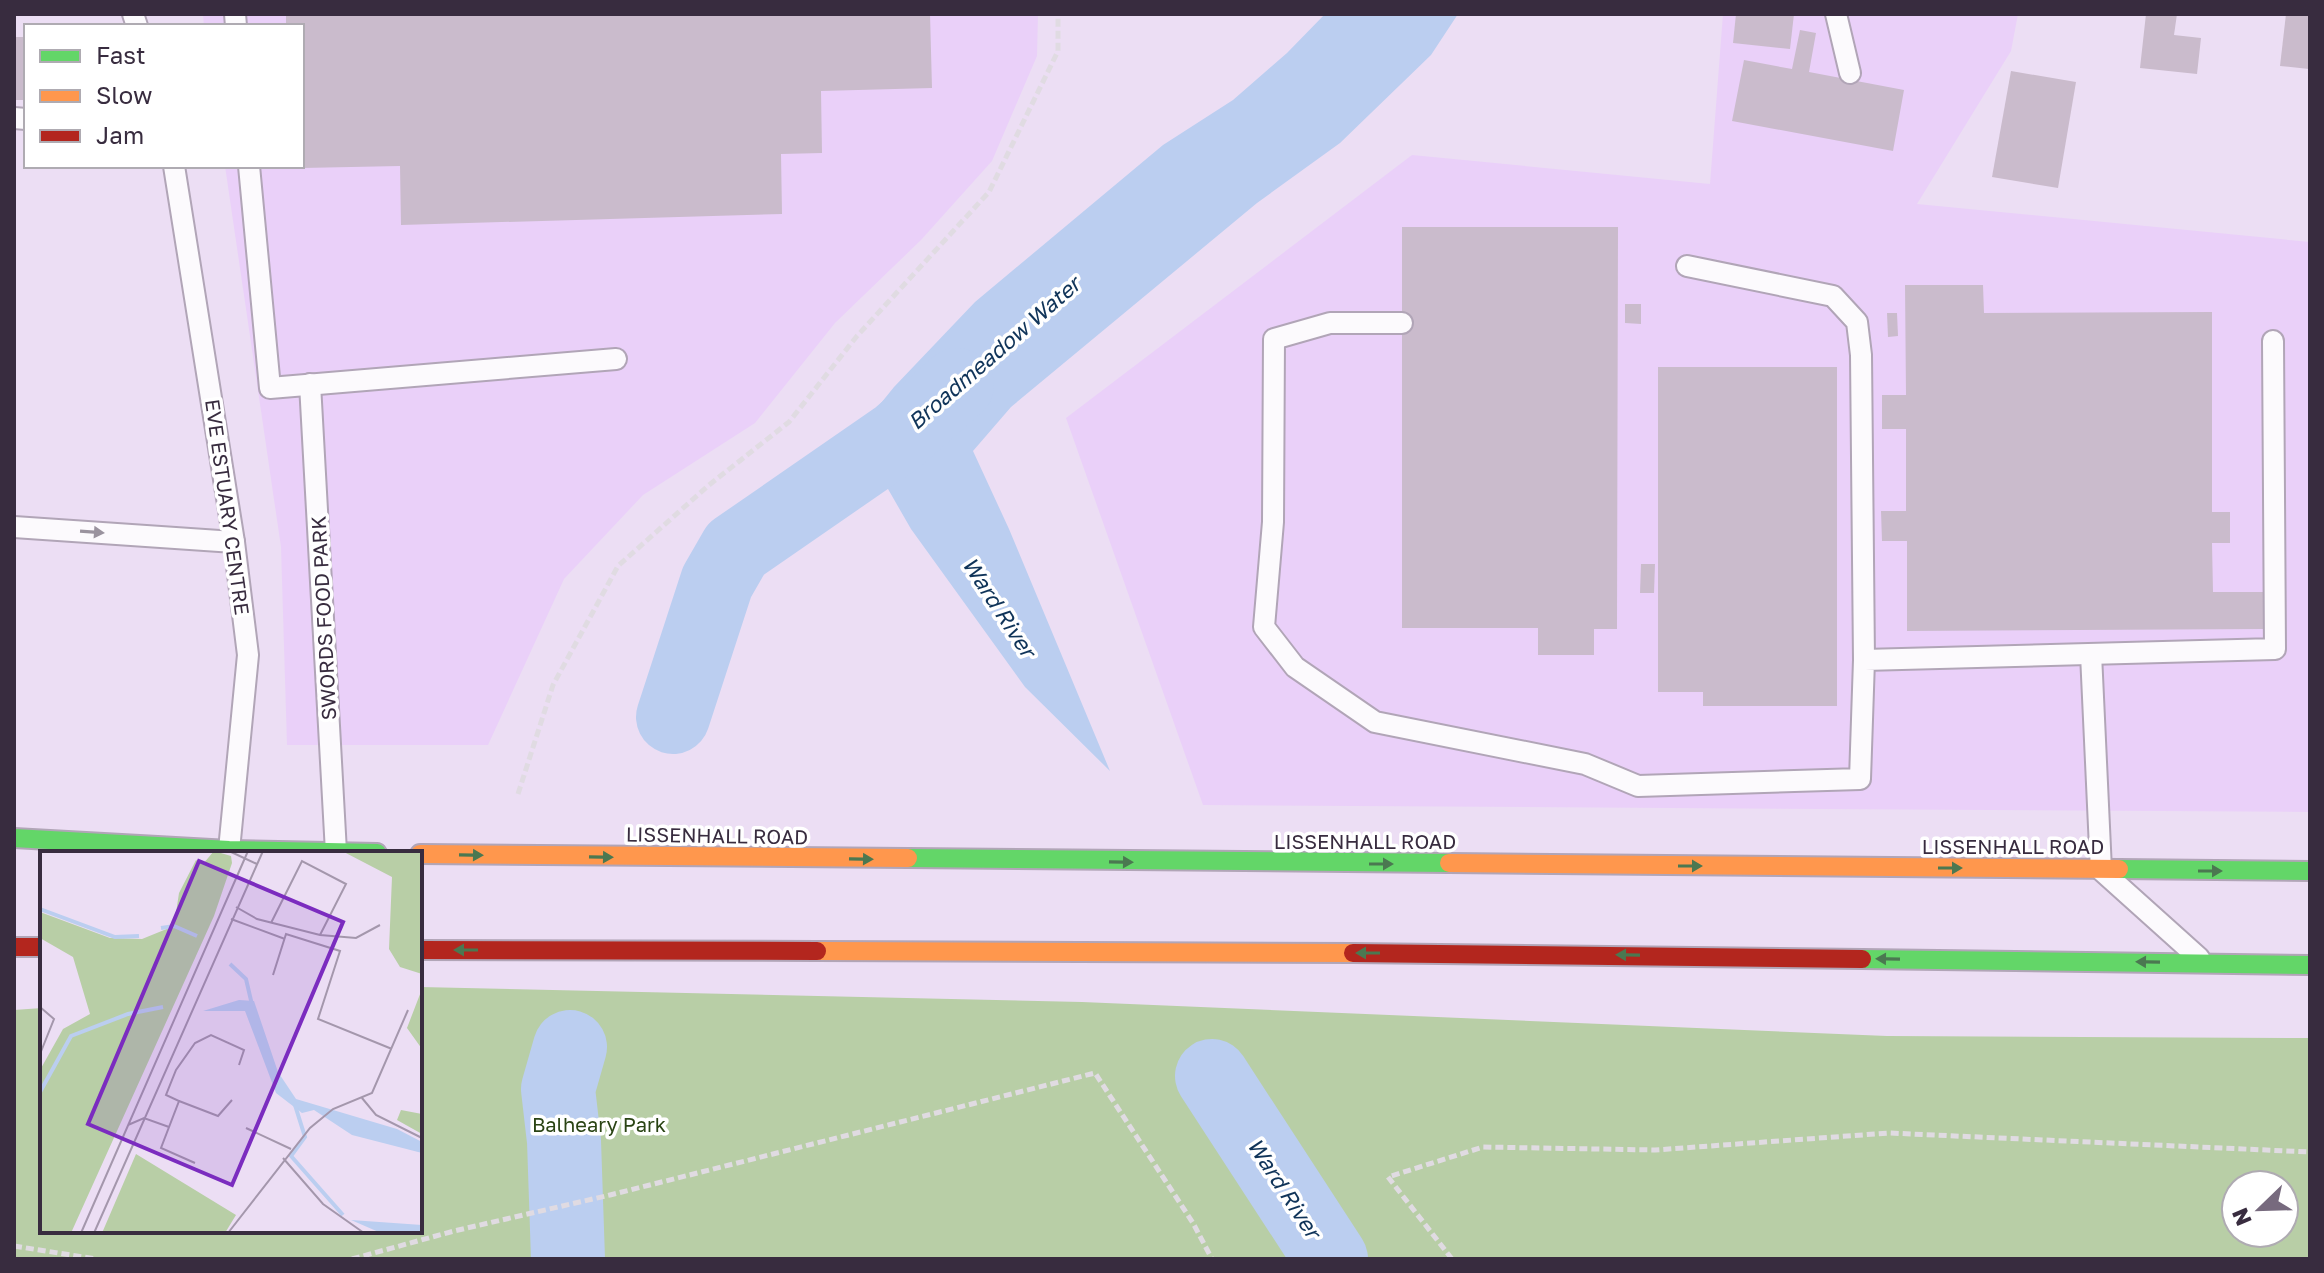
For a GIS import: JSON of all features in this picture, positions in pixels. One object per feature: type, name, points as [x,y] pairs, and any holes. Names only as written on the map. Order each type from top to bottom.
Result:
[{"type":"main road","points":[[14,838],[214,851]]},
{"type":"main road","name":"LISSENHALL ROAD","points":[[422,854],[2310,871]]},
{"type":"main road","points":[[14,947],[40,947]]},
{"type":"main road","points":[[422,950],[1544,954],[2310,965]]},
{"type":"lane","points":[[1836,14],[1850,73]]},
{"type":"lane","name":"EVE ESTUARY CENTRE","points":[[174,168],[234,542],[248,655],[229,851]]},
{"type":"lane","points":[[249,168],[270,388],[616,359]]},
{"type":"lane","points":[[1402,323],[1330,323],[1274,339],[1273,522],[1264,627],[1295,667],[1375,722],[1585,764],[1638,786],[1860,779],[1864,660],[1861,355],[1857,322],[1833,296],[1687,266]]},
{"type":"lane","points":[[1864,660],[2275,649],[2273,341]]},
{"type":"lane","name":"SWORDS FOOD PARK","points":[[310,384],[336,851]]},
{"type":"lane","points":[[14,527],[234,542]]},
{"type":"lane","points":[[2091,654],[2101,870],[2205,963]]},
{"type":"path","points":[[518,794],[553,685],[618,566],[709,485],[789,422],[857,336],[989,192],[1058,51],[1058,14]]},
{"type":"path","points":[[352,1259],[1095,1073],[1193,1223],[1212,1259]]},
{"type":"path","points":[[1452,1259],[1388,1177],[1483,1147],[1655,1150],[1889,1133],[2310,1152]]},
{"type":"path","points":[[14,1246],[96,1259]]},
{"type":"shaded area","points":[[203,14],[1038,14],[1037,56],[992,161],[921,240],[835,323],[755,423],[643,495],[564,579],[488,745],[287,745],[281,547],[225,168],[304,168],[304,24],[204,24]]},
{"type":"shaded area","points":[[1723,14],[2018,14],[2011,51],[1917,204],[2310,242],[2310,812],[1203,805],[1066,418],[1412,155],[1710,184]]},
{"type":"green space","name":"Balheary Park","points":[[422,987],[1082,1002],[1887,1036],[2310,1038],[2310,1259],[14,1259],[14,1010],[40,1008],[40,1233],[422,1233]]},
{"type":"water","points":[[1325,14],[1458,14],[1431,55],[1340,143],[1257,203],[1011,407],[973,451],[1110,771],[1025,687],[911,529],[888,489],[873,413],[975,302],[1163,145],[1233,100],[1287,53]]},
{"type":"building","points":[[286,14],[930,14],[932,88],[821,91],[822,153],[781,154],[782,214],[401,225],[400,166],[304,168],[304,24],[286,24]]},
{"type":"building","points":[[1736,14],[1794,14],[1790,49],[1733,43]]},
{"type":"building","points":[[2146,14],[2177,14],[2174,35],[2201,38],[2197,74],[2140,68]]},
{"type":"building","points":[[2286,14],[2310,14],[2309,69],[2280,66]]},
{"type":"building","points":[[1800,30],[1816,33],[1809,72],[1904,90],[1893,151],[1732,121],[1744,60],[1792,69]]},
{"type":"building","points":[[14,37],[24,37],[24,100],[14,100]]},
{"type":"building","points":[[2011,71],[2076,82],[2058,188],[1992,177]]},
{"type":"building","points":[[1402,227],[1618,227],[1617,629],[1594,629],[1594,655],[1538,655],[1538,628],[1402,628]]},
{"type":"building","points":[[1905,285],[1983,285],[1984,313],[2212,312],[2212,512],[2230,512],[2230,543],[2212,543],[2213,592],[2263,592],[2263,629],[1907,631],[1907,541],[1882,541],[1881,511],[1906,511],[1906,429],[1882,429],[1882,395],[1906,395]]},
{"type":"building","points":[[1625,304],[1641,304],[1641,324],[1625,323]]},
{"type":"building","points":[[1887,313],[1897,313],[1898,336],[1888,337]]},
{"type":"building","points":[[1658,367],[1837,367],[1837,706],[1703,706],[1703,692],[1658,692]]},
{"type":"building","points":[[1641,564],[1655,564],[1654,593],[1640,593]]},
{"type":"waterway","name":"Broadmeadow Water","points":[[673,717],[717,582],[736,549],[898,437],[957,385]]},
{"type":"waterway","name":"Broadmeadow Water","points":[[568,1259],[564,1141],[558,1089],[570,1047]]},
{"type":"waterway","name":"Ward River","points":[[1212,1076],[1331,1259]]},
{"type":"traffic: fast","points":[[14,838],[278,851]]},
{"type":"traffic: fast","points":[[908,858],[1449,863]]},
{"type":"traffic: fast","points":[[2119,869],[2310,871]]},
{"type":"traffic: fast","points":[[1862,959],[2310,965]]},
{"type":"traffic: slow","points":[[422,854],[908,858]]},
{"type":"traffic: slow","points":[[1449,863],[2119,869]]},
{"type":"traffic: slow","points":[[817,951],[1353,953]]},
{"type":"traffic: jam","points":[[14,947],[40,947]]},
{"type":"traffic: jam","points":[[422,950],[817,951]]},
{"type":"traffic: jam","points":[[1353,953],[1862,959]]}]
